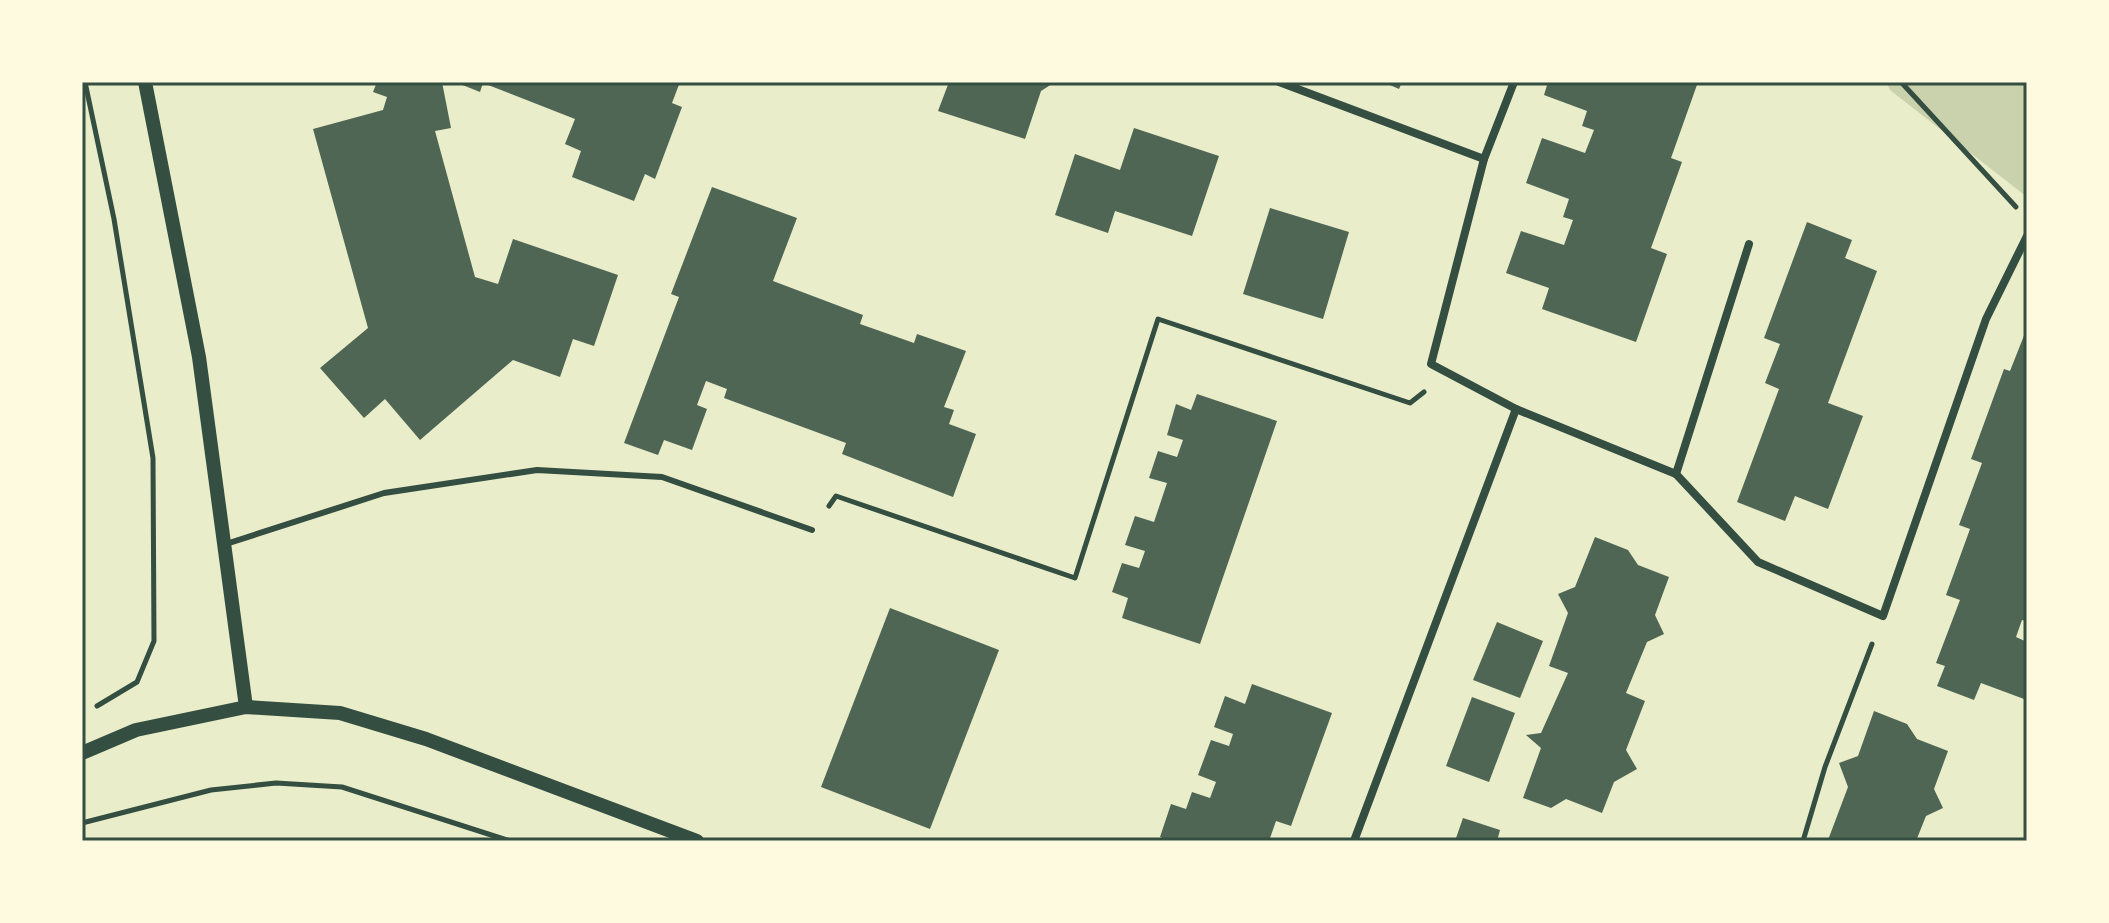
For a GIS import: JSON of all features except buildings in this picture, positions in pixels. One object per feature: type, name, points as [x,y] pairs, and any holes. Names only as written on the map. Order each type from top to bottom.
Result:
[{"type":"street","points":[[145,82],[199,357],[246,707]]},
{"type":"street","points":[[1279,82],[1484,159]]},
{"type":"street","points":[[1514,82],[1484,159],[1431,364],[1516,409],[1676,474],[1758,562],[1883,616],[1986,319],[2027,236]]},
{"type":"street","points":[[1676,474],[1749,244]]},
{"type":"street","points":[[1354,841],[1516,409]]},
{"type":"street","points":[[82,753],[136,730],[246,707],[340,713],[426,739],[697,841]]},
{"type":"lane","points":[[226,544],[384,493],[537,470],[662,477],[812,530]]},
{"type":"path","points":[[85,82],[114,219],[153,458],[156,584],[154,641],[137,682],[94,708]]},
{"type":"path","points":[[1901,82],[2017,208]]},
{"type":"path","points":[[812,530],[836,496],[1075,578],[1158,319],[1410,403],[1449,373]]},
{"type":"path","points":[[1803,841],[1825,767],[1883,616]]},
{"type":"path","points":[[82,823],[211,790],[276,783],[342,787],[510,841]]},
{"type":"green space","points":[[1886,82],[2027,82],[2027,197],[1890,90]]}]
